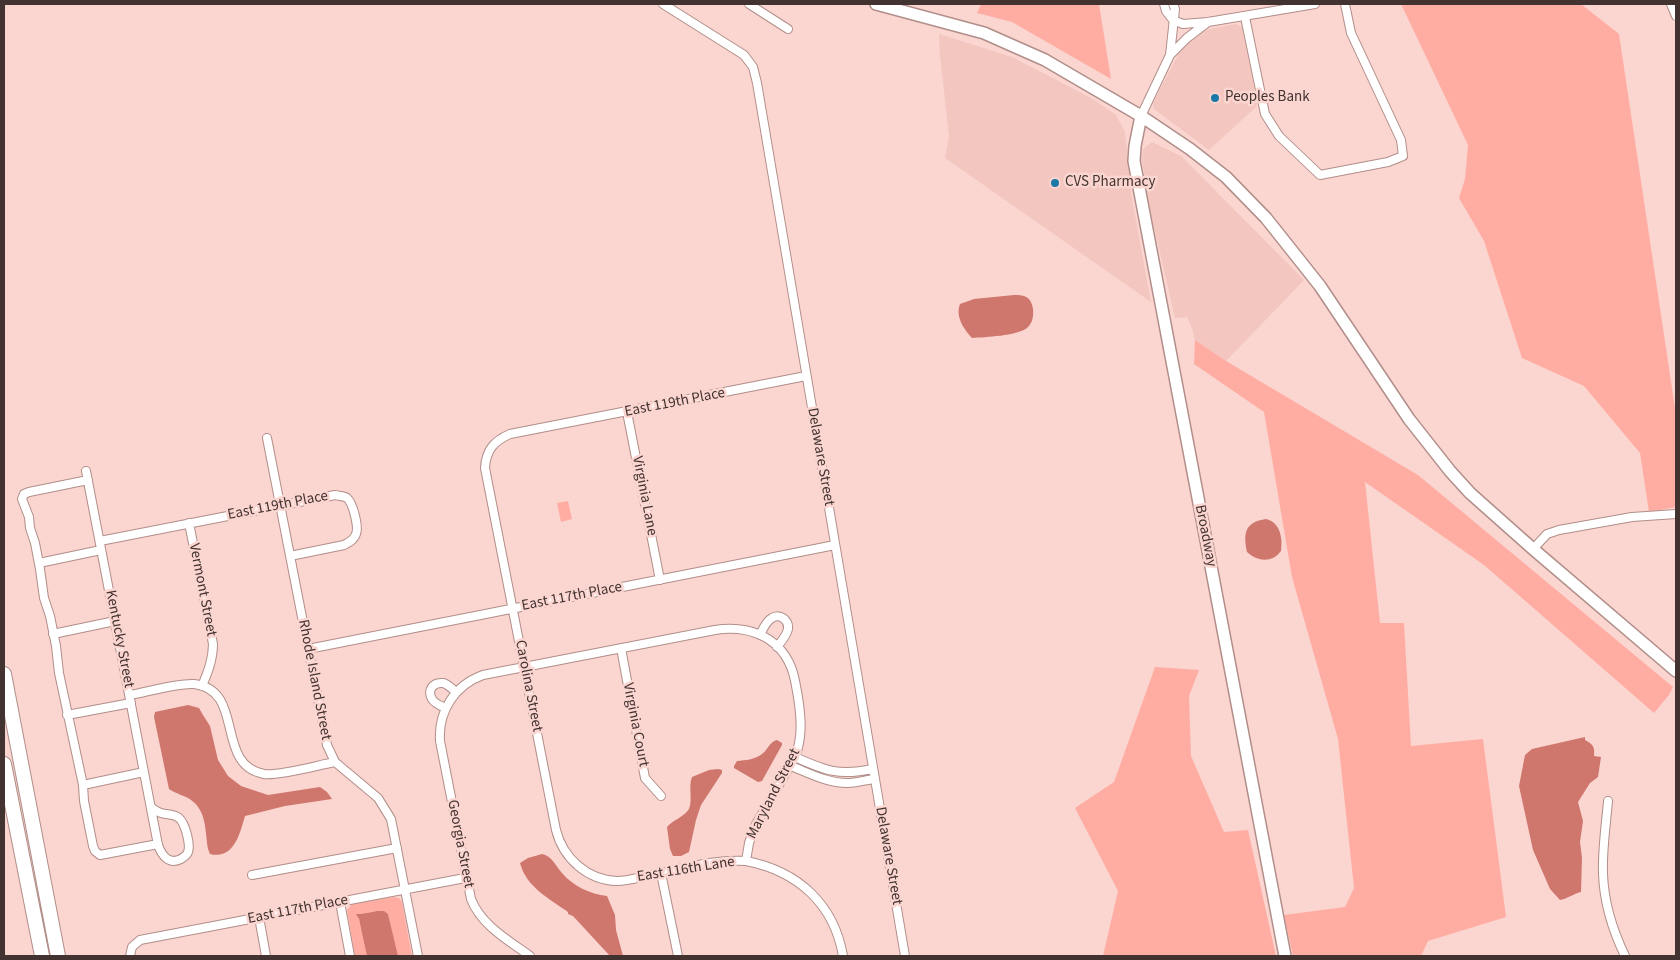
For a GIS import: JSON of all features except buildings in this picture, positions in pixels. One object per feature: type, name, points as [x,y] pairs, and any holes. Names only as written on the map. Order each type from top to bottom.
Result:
[{"type":"highway","points":[[4,674],[58,956]]},
{"type":"highway","points":[[4,764],[42,956]]},
{"type":"main road","points":[[876,4],[984,33],[1045,60],[1141,116],[1219,171],[1252,203],[1320,286],[1409,419],[1433,451],[1470,493],[1676,671]]},
{"type":"main road","name":"Broadway","points":[[1141,116],[1134,161],[1285,956]]},
{"type":"street","name":"Delaware Street","points":[[662,4],[744,55],[753,68],[757,83],[905,956]]},
{"type":"street","points":[[749,4],[788,29]]},
{"type":"street","points":[[1164,4],[1166,11],[1173,20],[1183,24],[1245,17],[1316,4]]},
{"type":"street","points":[[1170,55],[1175,8],[1173,4]]},
{"type":"street","points":[[1245,17],[1265,114],[1279,136],[1320,175],[1388,162],[1403,156],[1401,140],[1350,32],[1345,4]]},
{"type":"street","points":[[1673,5],[1676,16]]},
{"type":"street","points":[[1141,116],[1170,55],[1187,38],[1208,22]]},
{"type":"street","name":"East 119th Place","points":[[490,449],[497,441],[510,434],[806,376]]},
{"type":"street","name":"Virginia Lane","points":[[627,412],[660,580]]},
{"type":"street","name":"Rhode Island Street","points":[[266,438],[327,745],[336,762],[348,774],[372,792],[384,805],[391,819],[418,956]]},
{"type":"street","name":"Carolina Street","points":[[490,449],[485,468],[556,830],[561,845],[571,860],[582,869],[593,876],[608,880],[627,880]]},
{"type":"street","name":"Kentucky Street","points":[[86,471],[158,844]]},
{"type":"street","points":[[88,480],[29,492],[24,494],[22,499],[29,517],[35,543],[44,598],[56,646],[58,673],[83,785],[84,801],[95,851],[100,855],[158,844],[162,855],[170,860],[177,860],[187,854],[189,845],[181,819],[171,814],[157,812],[151,807]]},
{"type":"street","name":"East 119th Place","points":[[100,541],[335,495],[346,497],[352,505],[357,529],[352,541],[344,545],[290,556]]},
{"type":"street","points":[[1534,549],[1547,534],[1559,530],[1632,516],[1676,514]]},
{"type":"street","name":"Vermont Street","points":[[189,524],[213,644],[211,661],[202,686]]},
{"type":"street","name":"East 117th Place","points":[[308,649],[835,545]]},
{"type":"street","points":[[39,563],[101,550]]},
{"type":"street","points":[[760,635],[773,618],[779,616],[784,618],[788,628],[778,647]]},
{"type":"street","points":[[53,634],[115,621]]},
{"type":"street","name":"Maryland Street","points":[[621,648],[726,628],[746,629],[760,635],[778,647],[786,658],[793,672],[798,701],[801,729],[799,746],[791,766],[751,834],[746,861],[779,871],[800,884],[816,898],[837,931],[843,956]]},
{"type":"street","points":[[524,667],[621,648]]},
{"type":"street","name":"Virginia Court","points":[[621,648],[645,778],[661,796]]},
{"type":"street","name":"Georgia Street","points":[[524,667],[483,675],[468,682],[456,692],[446,708],[440,727],[440,741],[465,878],[471,899],[480,916],[496,931],[530,956]]},
{"type":"street","points":[[446,708],[432,699],[431,688],[441,683],[456,692]]},
{"type":"street","points":[[67,716],[186,684],[202,686],[217,696],[222,702],[226,710],[234,749],[242,761],[254,771],[263,774],[278,773],[336,762]]},
{"type":"street","points":[[795,757],[824,769],[840,773],[855,773],[873,769]]},
{"type":"street","points":[[791,766],[820,778],[835,781],[849,783],[874,779]]},
{"type":"street","points":[[83,785],[144,772]]},
{"type":"street","points":[[1608,801],[1603,875],[1610,916],[1616,938],[1625,956]]},
{"type":"street","points":[[252,875],[397,848]]},
{"type":"street","name":"East 116th Lane","points":[[627,880],[722,862],[746,861]]},
{"type":"street","points":[[661,873],[678,956]]},
{"type":"street","name":"East 117th Place","points":[[130,956],[132,947],[140,940],[465,878]]},
{"type":"street","points":[[340,902],[350,956]]},
{"type":"street","points":[[260,917],[266,956]]},
{"type":"shaded area","points":[[981,4],[1099,4],[1111,79],[1012,22],[977,13]]},
{"type":"shaded area","points":[[1401,4],[1581,4],[1619,34],[1676,415],[1676,507],[1649,512],[1640,453],[1584,386],[1522,358],[1484,241],[1459,198],[1465,179],[1468,145]]},
{"type":"shaded area","points":[[1236,24],[1242,27],[1257,101],[1256,107],[1209,150],[1154,109],[1153,103],[1181,49],[1194,36],[1205,30]]},
{"type":"shaded area","points":[[939,34],[1012,57],[1093,99],[1116,115],[1125,132],[1131,193],[1151,302],[945,158],[949,136]]},
{"type":"shaded area","points":[[1152,142],[1181,156],[1304,280],[1226,361],[1195,340],[1187,317],[1175,318],[1150,209],[1142,160],[1143,149]]},
{"type":"shaded area","points":[[1014,295],[1026,297],[1031,302],[1032,322],[1027,328],[1022,331],[993,337],[972,338],[963,327],[959,318],[960,304],[974,299]]},
{"type":"shaded area","points":[[1195,340],[1226,361],[1418,475],[1673,687],[1654,713],[1484,565],[1365,482],[1380,623],[1404,623],[1411,746],[1483,739],[1506,917],[1428,941],[1421,956],[1293,956],[1284,915],[1345,907],[1354,888],[1338,739],[1292,577],[1264,412],[1194,364]]},
{"type":"shaded area","points":[[568,501],[572,519],[561,522],[557,503]]},
{"type":"shaded area","points":[[1266,519],[1275,523],[1280,531],[1282,546],[1281,551],[1277,555],[1265,560],[1256,558],[1247,552],[1245,539],[1250,526],[1259,520]]},
{"type":"shaded area","points":[[1155,667],[1199,670],[1189,696],[1191,756],[1224,832],[1248,830],[1276,956],[1103,956],[1118,891],[1075,808],[1114,782]]},
{"type":"shaded area","points":[[188,705],[199,708],[210,726],[218,760],[228,776],[241,786],[268,795],[320,787],[332,799],[285,806],[245,816],[235,844],[225,853],[218,855],[210,854],[203,816],[200,810],[189,799],[169,789],[154,717],[155,712]]},
{"type":"shaded area","points":[[1585,737],[1585,740],[1593,746],[1594,756],[1601,757],[1598,777],[1590,783],[1578,802],[1583,821],[1580,842],[1582,858],[1581,892],[1560,900],[1550,889],[1533,850],[1519,786],[1525,755],[1532,749]]},
{"type":"shaded area","points":[[777,740],[782,745],[762,781],[758,782],[734,768],[737,761],[759,756],[772,742]]},
{"type":"shaded area","points":[[709,770],[722,770],[722,773],[701,805],[689,852],[681,856],[673,856],[670,849],[667,827],[689,809],[692,777]]},
{"type":"shaded area","points":[[542,854],[551,859],[566,878],[588,891],[607,896],[615,915],[616,930],[623,956],[610,956],[573,916],[533,886],[520,863],[528,858]]},
{"type":"shaded area","points":[[394,897],[399,898],[402,902],[412,956],[397,955],[388,914],[377,911],[358,917],[364,936],[367,956],[355,956],[347,910],[352,904]]},
{"type":"shaded area","points":[[384,911],[388,914],[398,956],[367,956],[359,919],[356,914]]},
{"type":"place","name":"Peoples Bank","points":[[1215,98]]},
{"type":"place","name":"CVS Pharmacy","points":[[1055,183]]}]
